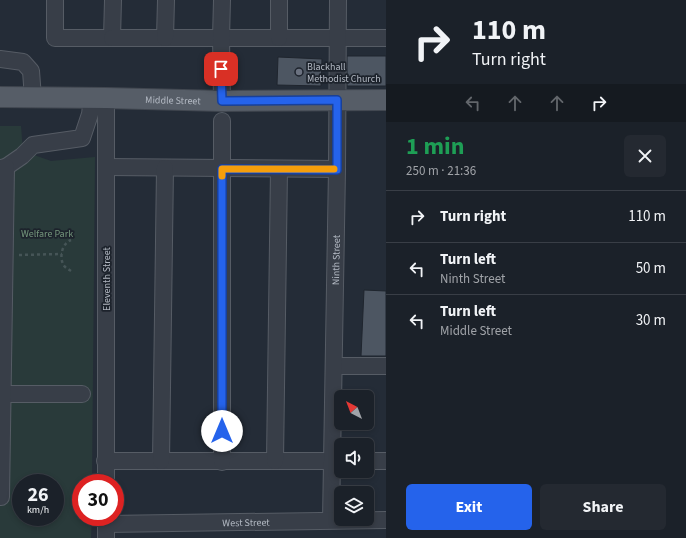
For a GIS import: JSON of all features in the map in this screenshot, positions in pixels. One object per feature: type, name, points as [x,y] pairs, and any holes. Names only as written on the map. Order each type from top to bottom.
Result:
[{"type":"main road","name":"Middle Street","points":[[0,97],[222,101],[386,100]]},
{"type":"street","points":[[55,0],[55,38],[386,38]]},
{"type":"street","points":[[112,38],[113,0]]},
{"type":"street","points":[[165,38],[166,0]]},
{"type":"street","points":[[222,0],[222,101]]},
{"type":"street","points":[[279,0],[279,38]]},
{"type":"street","name":"Ninth Street","points":[[336,438],[334,366],[338,0]]},
{"type":"street","points":[[0,59],[23,62],[31,71],[33,98]]},
{"type":"street","points":[[1,497],[4,394],[5,255],[3,168],[22,156],[33,145],[82,138],[90,114],[99,98]]},
{"type":"street","name":"Eleventh Street","points":[[99,98],[106,167],[106,474]]},
{"type":"street","points":[[222,121],[222,462]]},
{"type":"street","points":[[106,167],[337,170]]},
{"type":"street","points":[[161,461],[164,168]]},
{"type":"street","points":[[275,461],[279,169]]},
{"type":"street","points":[[334,366],[386,366]]},
{"type":"street","points":[[4,394],[82,394]]},
{"type":"street","points":[[105,461],[334,461]]},
{"type":"street","points":[[374,461],[386,461]]},
{"type":"street","name":"Ninth Street","points":[[331,520],[335,478]]},
{"type":"street","name":"West Street","points":[[124,526],[386,520]]},
{"type":"path","points":[[70,271],[64,266],[62,254],[63,247],[68,241],[71,240]]},
{"type":"path","points":[[5,255],[62,254]]},
{"type":"green space","name":"Welfare Park","points":[[0,126],[21,126],[23,151],[51,161],[95,157],[92,474],[72,474],[72,526],[92,526],[91,538],[0,538]]},
{"type":"building","points":[[347,56],[386,56],[386,86],[347,86]]},
{"type":"building","name":"Blackhall Methodist Church","points":[[278,57],[322,59],[321,86],[277,85]]},
{"type":"building","points":[[364,290],[386,291],[386,356],[361,356]]},
{"type":"slow traffic","points":[[222,176],[222,169],[334,169]]},
{"type":"place","name":"Blackhall Methodist Church","points":[[299,72]]},
{"type":"route","points":[[221,69],[222,101],[337,100],[337,170],[222,169],[222,431]]}]
